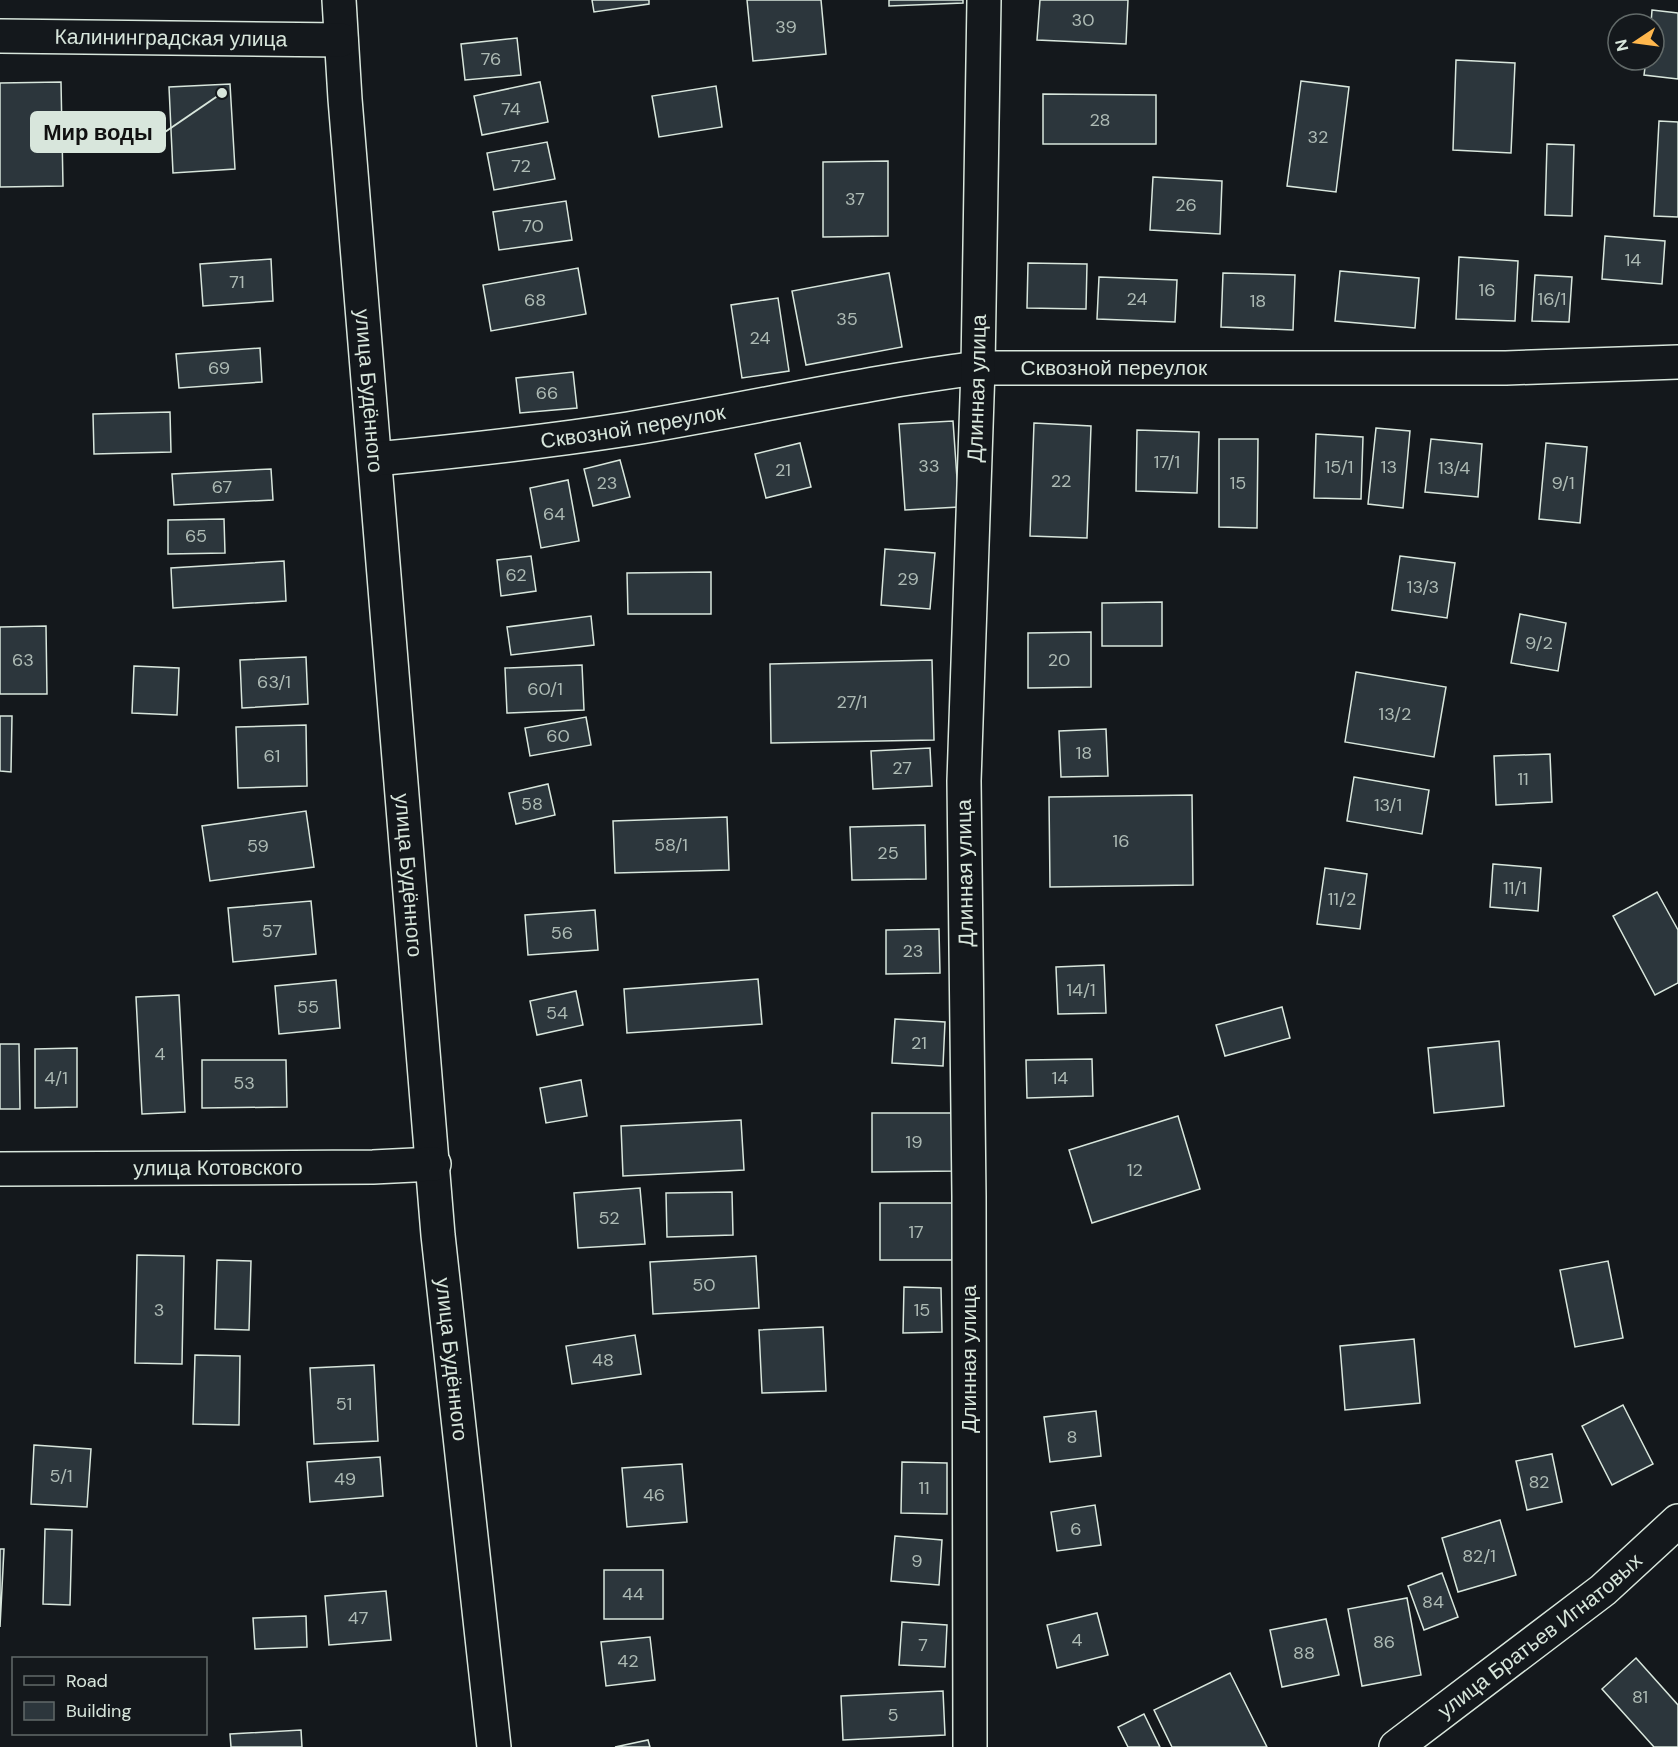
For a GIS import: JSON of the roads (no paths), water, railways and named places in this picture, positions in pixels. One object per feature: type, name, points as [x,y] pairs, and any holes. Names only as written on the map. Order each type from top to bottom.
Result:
[{"type":"street","name":"улица Будённого","points":[[339,0],[440,1246],[494,1747]]},
{"type":"street","name":"Длинная улица","points":[[970,1747],[969,1196],[964,781],[978,368],[984,0]]},
{"type":"street","name":"Калининградская улица","points":[[0,36],[341,40]]},
{"type":"street","name":"Сквозной переулок","points":[[375,459],[475,450],[629,428],[922,375],[978,368],[1506,368],[1678,362]]},
{"type":"street","name":"улица Котовского","points":[[0,1169],[373,1167],[434,1164]]},
{"type":"street","name":"улица Братьев Игнатовых","points":[[1396,1747],[1603,1590],[1678,1521]]},
{"type":"place","name":"Мир воды","points":[[222,93]]}]
